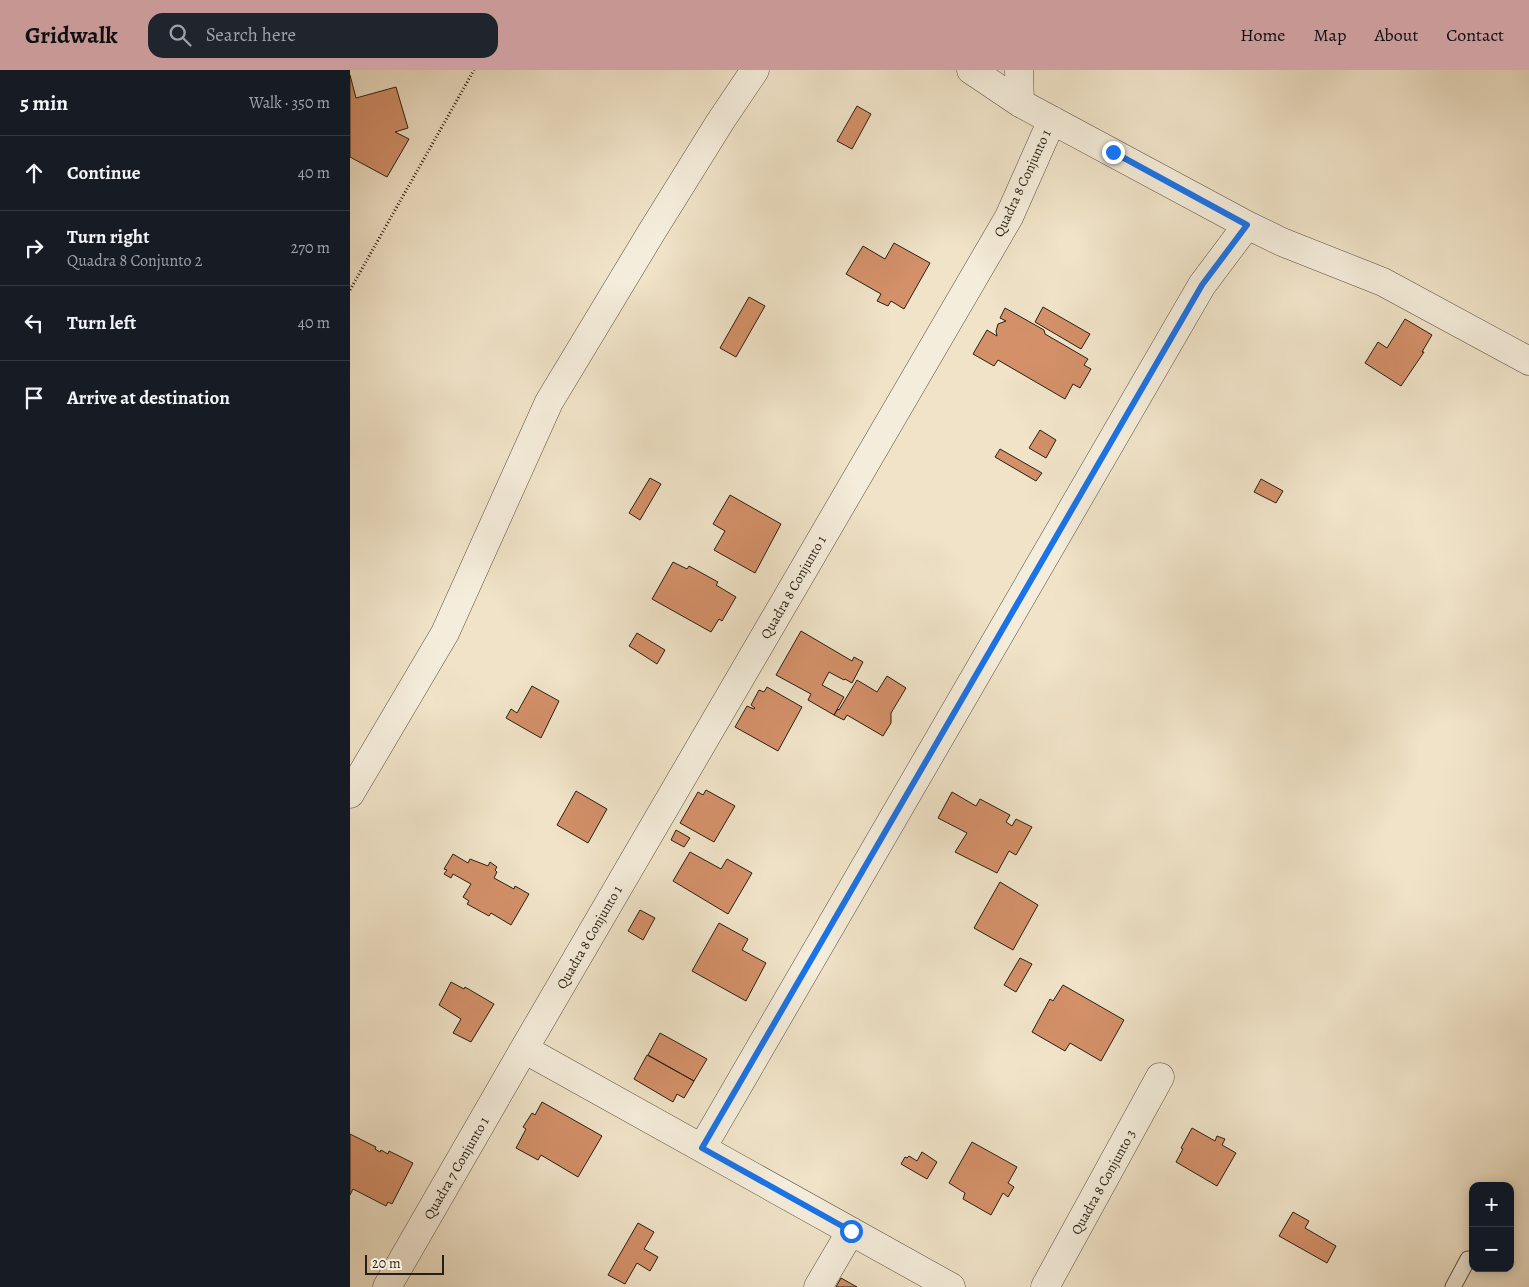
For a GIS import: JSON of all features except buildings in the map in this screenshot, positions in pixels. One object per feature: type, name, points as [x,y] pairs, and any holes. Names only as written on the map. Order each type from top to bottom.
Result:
[{"type":"street","points":[[350,794],[445,633],[549,402],[651,233],[720,122],[755,70]]},
{"type":"street","points":[[971,70],[1020,103],[1247,225],[1282,242],[1384,282],[1529,361]]},
{"type":"street","points":[[1019,70],[1020,103]]},
{"type":"street","name":"Quadra 8 Conjunto 1","points":[[524,1049],[1009,217],[1052,120]]},
{"type":"street","points":[[702,1148],[1202,285],[1247,225]]},
{"type":"street","points":[[524,1049],[951,1287]]},
{"type":"street","name":"Quadra 7 Conjunto 1","points":[[387,1287],[524,1049]]},
{"type":"street","name":"Quadra 8 Conjunto 3","points":[[1045,1287],[1160,1077]]},
{"type":"street","points":[[818,1287],[851,1231]]},
{"type":"lane","points":[[1453,1287],[1468,1258]]},
{"type":"path","points":[[350,290],[474,70]]},
{"type":"route","points":[[851,1231],[702,1148],[1202,285],[1247,225],[1113,152]]}]
